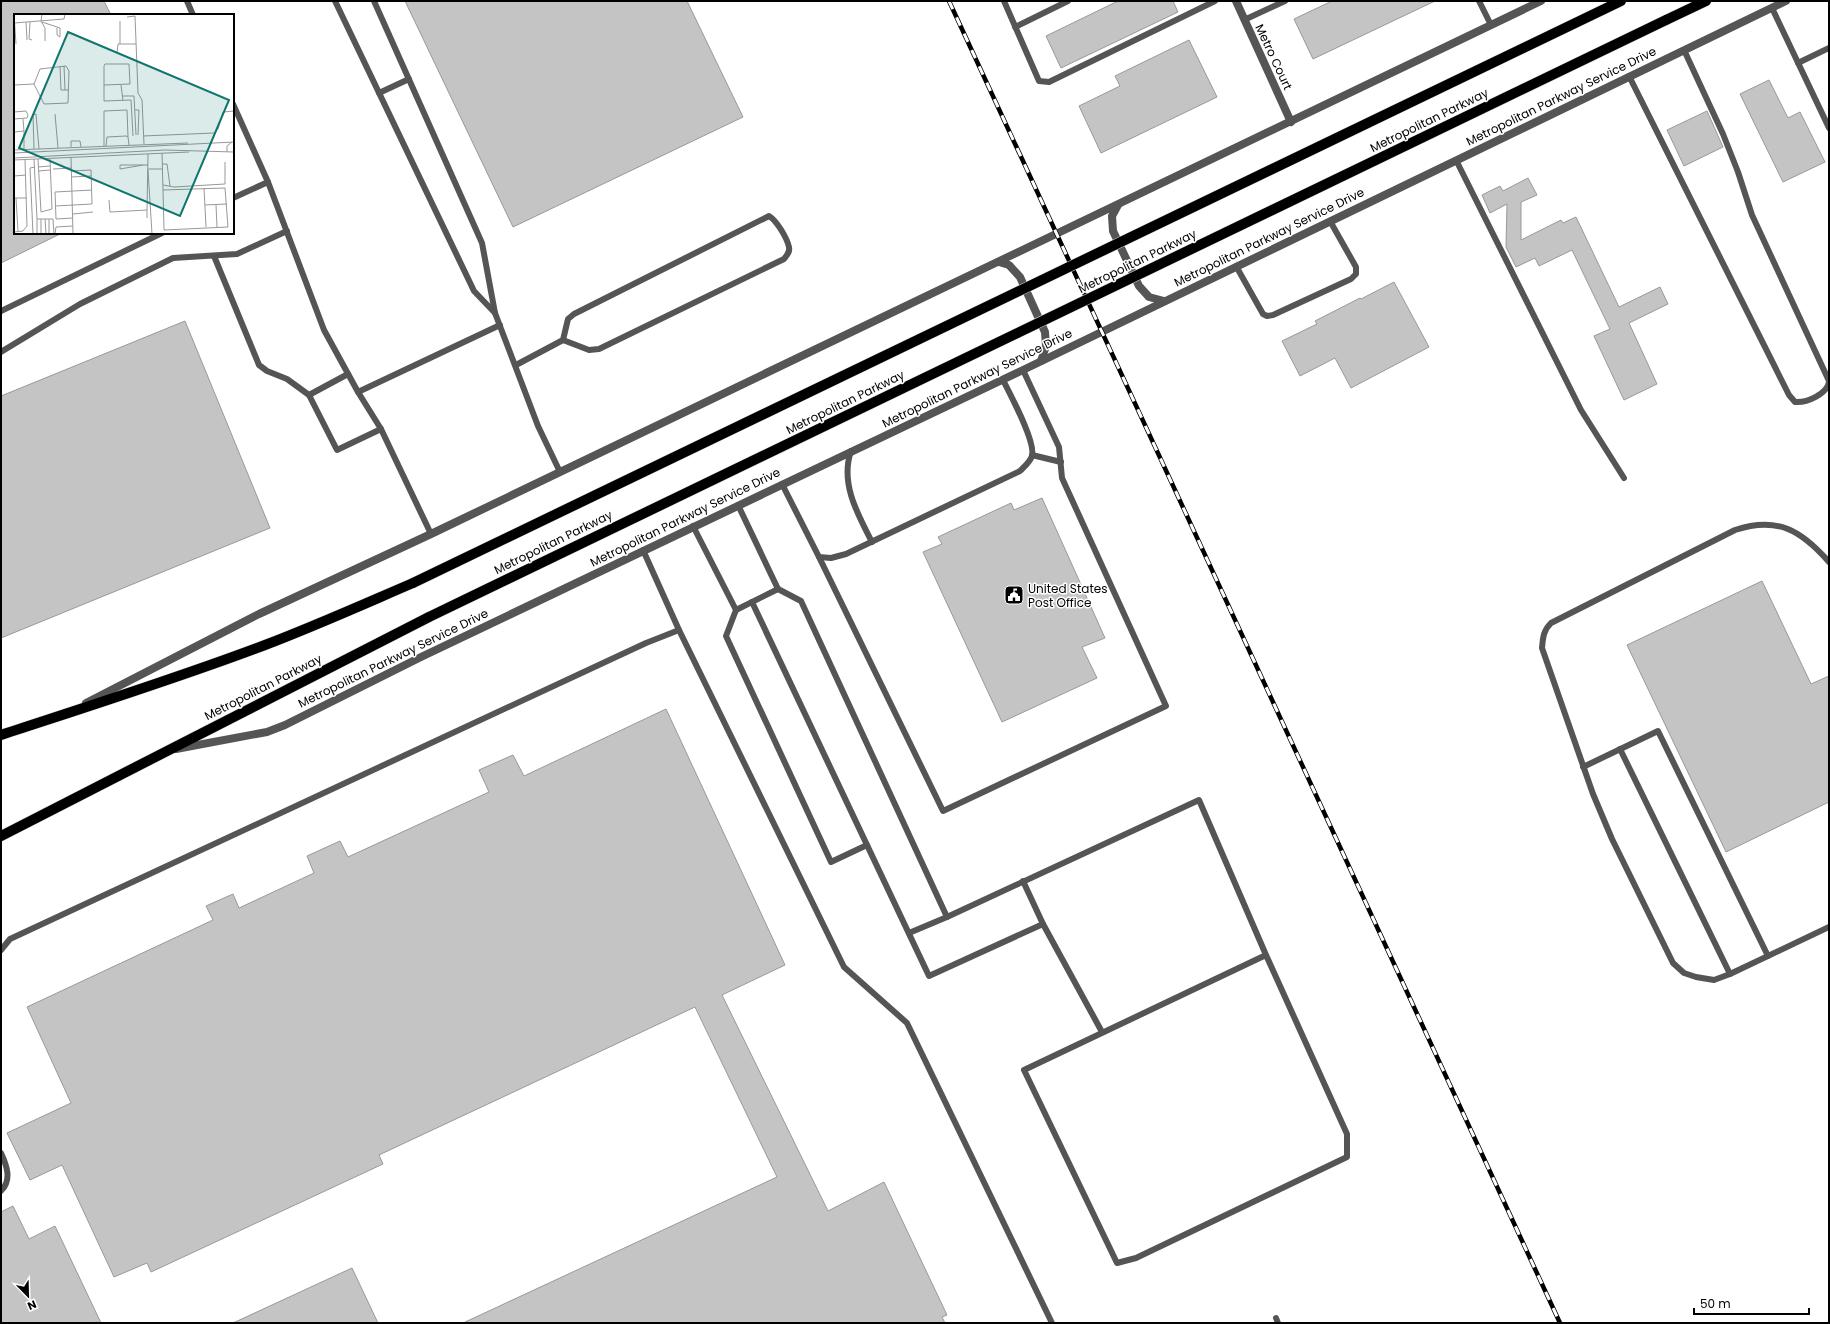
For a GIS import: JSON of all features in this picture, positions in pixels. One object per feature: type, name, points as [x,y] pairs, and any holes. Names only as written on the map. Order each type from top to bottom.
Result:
[{"type":"main road","name":"Metropolitan Parkway","points":[[1,735],[178,676],[267,644],[326,621],[413,583],[1621,1]]},
{"type":"main road","name":"Metropolitan Parkway","points":[[1,836],[429,617],[1706,1]]},
{"type":"street","name":"Metro Court","points":[[1236,1],[1291,122]]},
{"type":"street","points":[[68,713],[259,614],[431,534],[1541,1]]},
{"type":"street","name":"Metropolitan Parkway Service Drive","points":[[170,750],[259,734],[285,725],[643,550],[1003,380],[1786,1]]},
{"type":"street","points":[[1118,205],[1112,216],[1113,232],[1139,286],[1149,297],[1164,301]]},
{"type":"street","points":[[999,262],[1009,266],[1020,277],[1045,332],[1046,346],[1042,361]]},
{"type":"lane","points":[[187,1],[193,14]]},
{"type":"lane","points":[[335,1],[474,291],[495,313]]},
{"type":"lane","points":[[374,1],[482,243],[495,313],[538,426],[560,472]]},
{"type":"lane","points":[[1004,1],[1039,81],[1048,82],[1215,1]]},
{"type":"lane","points":[[1015,27],[1068,1]]},
{"type":"lane","points":[[1244,20],[1285,1]]},
{"type":"lane","points":[[1479,1],[1491,25]]},
{"type":"lane","points":[[1772,8],[1829,128]]},
{"type":"lane","points":[[1798,64],[1829,48]]},
{"type":"lane","points":[[1629,76],[1789,395],[1795,402],[1802,403],[1824,391],[1828,387],[1829,381],[1752,215],[1726,140],[1684,50]]},
{"type":"lane","points":[[380,93],[409,80]]},
{"type":"lane","points":[[234,106],[268,182],[324,330],[358,392],[381,429],[431,534]]},
{"type":"lane","points":[[1456,160],[1580,410],[1624,478]]},
{"type":"lane","points":[[234,198],[268,182]]},
{"type":"lane","points":[[516,365],[563,340],[568,319],[574,314],[769,216],[776,221],[788,247],[788,253],[784,259],[599,349],[589,350],[563,340]]},
{"type":"lane","points":[[1236,266],[1263,314],[1267,316],[1273,315],[1352,279],[1356,274],[1356,267],[1330,221]]},
{"type":"lane","points":[[1,352],[80,304],[173,258],[237,254],[287,231]]},
{"type":"lane","points":[[1,311],[160,234]]},
{"type":"lane","points":[[214,256],[259,365],[267,371],[286,379],[309,395],[337,450],[381,429]]},
{"type":"lane","points":[[358,392],[500,324]]},
{"type":"lane","points":[[782,484],[820,557],[943,811],[1166,706],[1062,478],[1059,446],[1023,370]]},
{"type":"lane","points":[[309,395],[348,374]]},
{"type":"lane","points":[[820,557],[831,558],[846,554],[1020,471],[1028,464],[1032,455],[1032,443],[1003,380]]},
{"type":"lane","points":[[851,451],[847,464],[846,479],[856,510],[872,542]]},
{"type":"lane","points":[[1032,455],[1061,462]]},
{"type":"lane","points":[[738,505],[778,589],[802,601],[947,917]]},
{"type":"lane","points":[[1829,562],[1804,536],[1793,531],[1766,524],[1748,526],[1735,530],[1551,623],[1546,628],[1543,636],[1542,648],[1584,767],[1612,839],[1665,949],[1673,962],[1684,973],[1714,980],[1730,974],[1829,927]]},
{"type":"lane","points":[[693,526],[736,610]]},
{"type":"lane","points":[[643,550],[679,630],[844,967],[907,1023],[1052,1323]]},
{"type":"lane","points":[[778,589],[736,610],[726,636],[832,862],[867,845]]},
{"type":"lane","points":[[752,602],[929,976],[1043,924]]},
{"type":"lane","points":[[1,950],[10,939],[631,650],[679,630]]},
{"type":"lane","points":[[1584,767],[1658,731],[1768,956]]},
{"type":"lane","points":[[1620,749],[1730,974]]},
{"type":"lane","points":[[909,933],[947,917],[1199,800],[1266,955],[1347,1134],[1347,1158],[1136,1258],[1117,1263],[1024,1070],[1266,955]]},
{"type":"lane","points":[[1022,881],[1043,924],[1102,1032]]},
{"type":"lane","points":[[1,1153],[7,1167],[8,1175],[7,1182],[1,1191]]},
{"type":"building","points":[[1,1],[104,1],[110,14],[14,14],[14,234],[60,234],[1,263]]},
{"type":"building","points":[[405,1],[687,1],[743,117],[513,227]]},
{"type":"building","points":[[1118,1],[1173,1],[1178,12],[1061,68],[1046,36]]},
{"type":"building","points":[[1332,1],[1435,1],[1313,59],[1294,19]]},
{"type":"building","points":[[1189,40],[1217,97],[1101,153],[1079,106],[1120,86],[1115,76]]},
{"type":"building","points":[[1769,80],[1788,118],[1800,112],[1825,162],[1783,182],[1740,94]]},
{"type":"building","points":[[1707,111],[1723,147],[1684,166],[1667,130]]},
{"type":"building","points":[[1528,178],[1537,195],[1521,202],[1521,240],[1561,220],[1563,223],[1576,217],[1619,307],[1660,287],[1668,304],[1629,323],[1657,384],[1624,400],[1594,336],[1610,329],[1572,250],[1539,266],[1535,258],[1516,267],[1506,247],[1507,204],[1490,213],[1482,195],[1500,186],[1503,191]]},
{"type":"building","points":[[1394,282],[1429,347],[1351,388],[1335,358],[1300,376],[1282,341],[1317,324],[1315,321]]},
{"type":"building","points":[[185,321],[270,528],[1,638],[1,396]]},
{"type":"building","name":"United States Post Office","points":[[1042,498],[1105,638],[1082,647],[1097,678],[1002,722],[923,552],[942,544],[938,537],[1011,503],[1014,510]]},
{"type":"building","points":[[1762,581],[1811,684],[1829,676],[1829,802],[1726,852],[1627,645]]},
{"type":"building","points":[[666,709],[785,965],[722,995],[828,1211],[884,1182],[947,1315],[942,1317],[945,1323],[463,1323],[777,1177],[695,1007],[379,1155],[383,1164],[151,1272],[147,1263],[114,1277],[62,1165],[30,1180],[7,1133],[71,1103],[27,1007],[213,920],[206,906],[233,894],[239,908],[314,873],[307,856],[340,841],[348,857],[489,792],[479,770],[513,755],[524,776]]},
{"type":"building","points":[[13,1206],[29,1239],[55,1226],[101,1323],[1,1323],[1,1212]]},
{"type":"building","points":[[352,1268],[378,1323],[233,1323]]},
{"type":"railway","points":[[949,1],[1560,1323]]},
{"type":"place","name":"United States Post Office","points":[[1014,595]]}]
